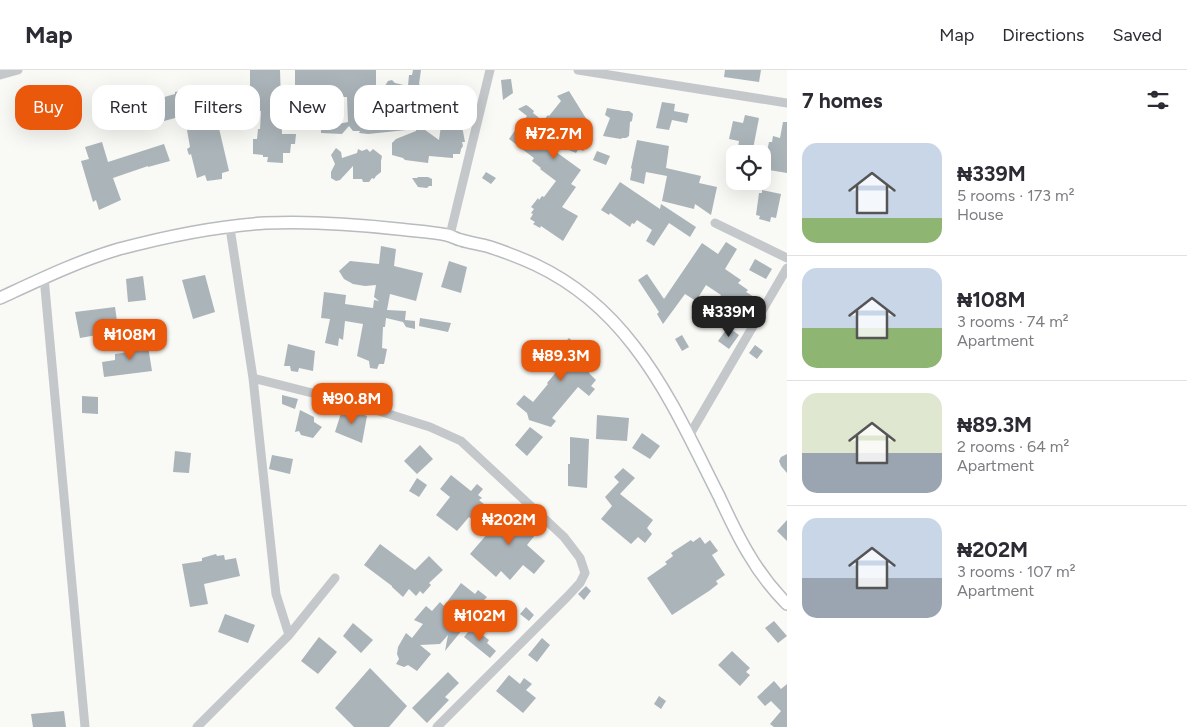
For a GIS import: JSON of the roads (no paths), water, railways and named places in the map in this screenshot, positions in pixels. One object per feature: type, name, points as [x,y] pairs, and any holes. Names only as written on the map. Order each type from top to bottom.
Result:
[{"type":"main road","points":[[0,298],[44,277],[94,257],[127,247],[181,235],[262,224],[341,224],[450,235],[460,240],[488,246],[514,255],[567,283],[597,306],[623,332],[664,391],[747,552],[765,578],[787,604]]},
{"type":"street","points":[[0,75],[18,70]]},
{"type":"street","points":[[450,235],[490,70]]},
{"type":"street","points":[[578,70],[787,103]]},
{"type":"street","points":[[715,223],[787,258]]},
{"type":"street","points":[[230,228],[253,378],[276,594],[289,635]]},
{"type":"street","points":[[688,436],[787,268]]},
{"type":"street","points":[[44,277],[85,727]]},
{"type":"street","points":[[253,378],[378,411],[430,427],[461,441],[564,537],[580,558],[585,573],[580,583],[437,727]]},
{"type":"street","points":[[197,727],[289,635],[335,578]]}]
